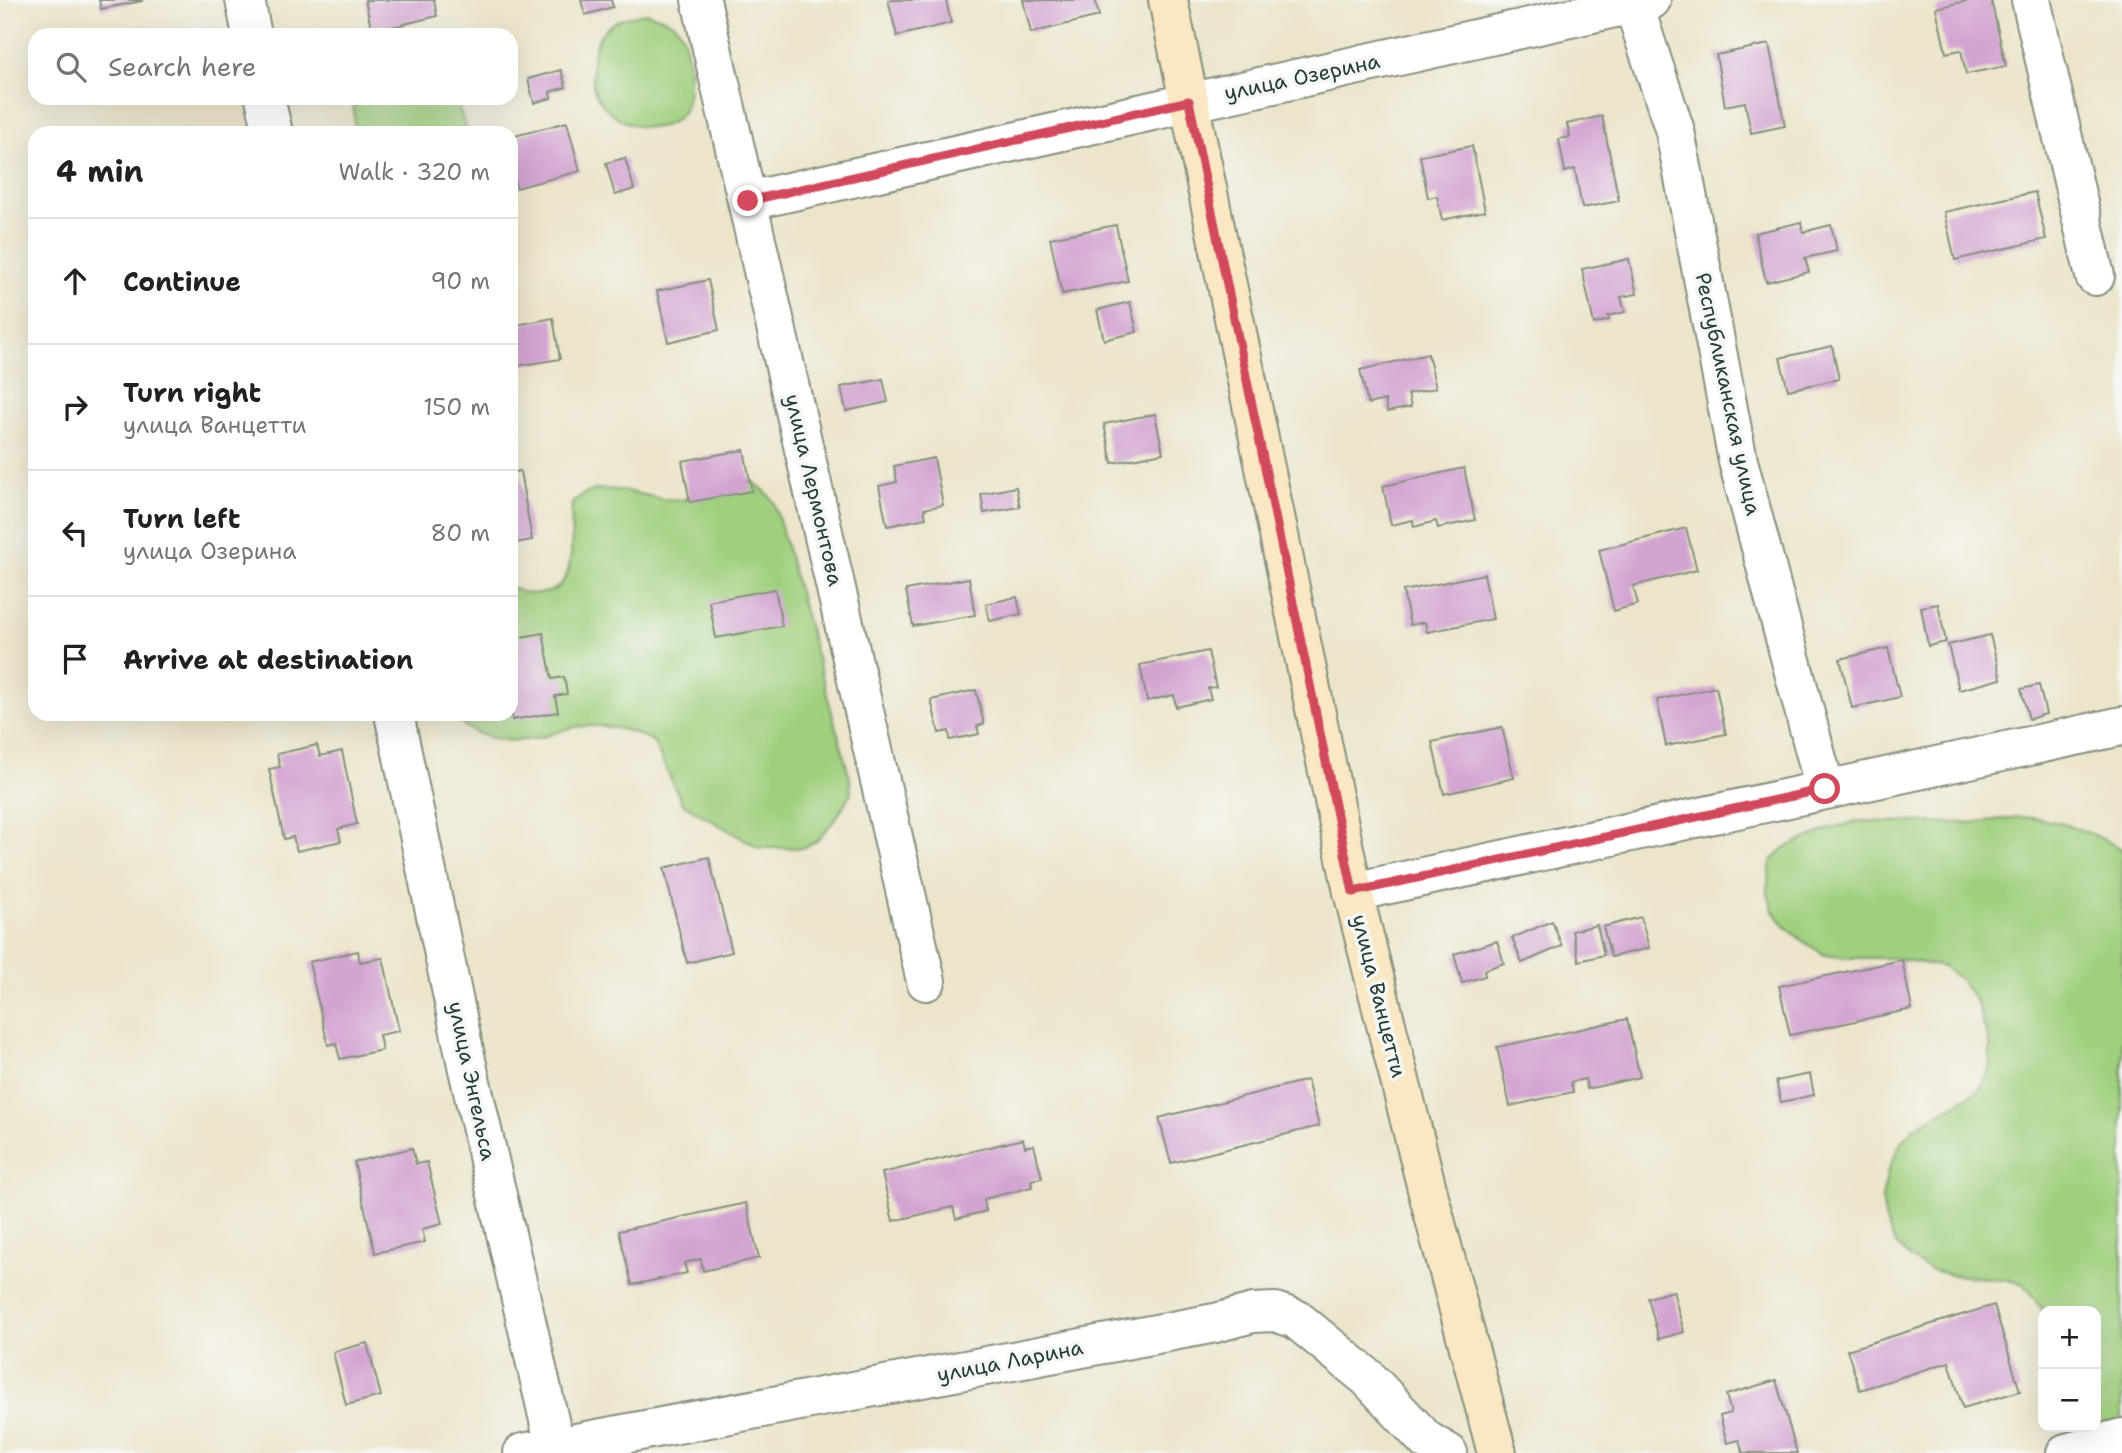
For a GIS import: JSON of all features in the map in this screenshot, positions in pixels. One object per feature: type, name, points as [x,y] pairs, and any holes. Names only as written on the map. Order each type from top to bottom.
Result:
[{"type":"street","points":[[245,0],[251,28]]},
{"type":"street","name":"улица Лермонтова","points":[[701,0],[926,981]]},
{"type":"street","name":"улица Ванцетти","points":[[1168,0],[1353,892],[1428,1193],[1497,1453]]},
{"type":"street","points":[[2031,0],[2095,276]]},
{"type":"street","name":"улица Озерина","points":[[748,201],[1639,1]]},
{"type":"street","name":"Республиканская улица","points":[[1639,1],[1675,131],[1738,461],[1825,789]]},
{"type":"street","points":[[267,105],[271,126]]},
{"type":"street","name":"улица Энгельса","points":[[395,721],[467,1065],[539,1450]]},
{"type":"street","points":[[1353,892],[2122,726]]},
{"type":"street","name":"улица Ларина","points":[[539,1450],[1253,1313],[1275,1312],[1296,1319],[1368,1378],[1426,1440],[1448,1453]]},
{"type":"street","points":[[2066,1453],[2122,1438]]},
{"type":"green space","points":[[646,13],[664,18],[679,29],[688,60],[689,87],[684,109],[680,116],[658,127],[633,125],[610,112],[595,92],[592,79],[594,53],[601,34],[615,22]]},
{"type":"green space","points":[[353,105],[458,105],[465,126],[355,126]]},
{"type":"green space","points":[[744,478],[761,488],[774,502],[850,778],[851,792],[837,817],[817,841],[803,848],[759,848],[682,803],[653,741],[636,734],[611,727],[580,726],[542,737],[512,741],[483,735],[458,721],[518,721],[518,591],[542,593],[555,589],[563,581],[571,557],[572,503],[597,489],[682,500],[706,489]]},
{"type":"green space","points":[[2019,817],[2047,820],[2097,836],[2122,849],[2122,1431],[2101,1424],[2101,1306],[2040,1306],[2022,1283],[1931,1270],[1910,1258],[1894,1242],[1886,1222],[1882,1198],[1888,1171],[1898,1148],[1913,1128],[1979,1090],[1989,1071],[1990,1046],[1977,1003],[1962,981],[1944,967],[1895,958],[1825,955],[1787,928],[1773,911],[1767,890],[1771,862],[1784,848],[1831,828],[1861,821],[1969,823]]},
{"type":"building","points":[[99,0],[141,0],[142,1],[101,9]]},
{"type":"building","points":[[365,0],[434,0],[437,16],[388,28],[371,28]]},
{"type":"building","points":[[581,0],[611,0],[613,7],[585,15]]},
{"type":"building","points":[[888,0],[946,0],[951,23],[897,36]]},
{"type":"building","points":[[1023,0],[1095,0],[1099,16],[1031,33]]},
{"type":"building","points":[[1971,0],[1991,0],[2006,66],[1966,74],[1961,50],[1946,53],[1936,8]]},
{"type":"building","points":[[1769,44],[1785,126],[1751,133],[1745,102],[1725,106],[1716,55]]},
{"type":"building","points":[[561,70],[566,87],[550,92],[551,98],[534,103],[528,79]]},
{"type":"building","points":[[1602,116],[1619,201],[1582,208],[1575,169],[1565,172],[1559,139],[1570,137],[1567,124]]},
{"type":"building","points":[[567,122],[580,171],[518,187],[518,135]]},
{"type":"building","points":[[1472,146],[1485,211],[1442,220],[1437,196],[1428,198],[1420,156]]},
{"type":"building","points":[[625,158],[634,189],[615,195],[606,163]]},
{"type":"building","points":[[2035,192],[2046,239],[1955,260],[1944,212]]},
{"type":"building","points":[[1801,222],[1803,232],[1831,225],[1837,251],[1805,258],[1809,272],[1766,282],[1755,233]]},
{"type":"building","points":[[1116,225],[1128,281],[1062,294],[1050,238]]},
{"type":"building","points":[[1629,259],[1637,294],[1621,297],[1625,312],[1608,316],[1609,320],[1594,324],[1582,269]]},
{"type":"building","points":[[708,280],[719,330],[668,342],[657,291]]},
{"type":"building","points":[[1130,302],[1137,332],[1104,340],[1097,310]]},
{"type":"building","points":[[553,318],[560,359],[518,366],[518,325]]},
{"type":"building","points":[[1832,346],[1839,379],[1788,390],[1780,358]]},
{"type":"building","points":[[1428,354],[1436,388],[1408,394],[1411,407],[1387,412],[1385,400],[1368,404],[1360,370]]},
{"type":"building","points":[[883,379],[888,402],[846,411],[841,387]]},
{"type":"building","points":[[1155,414],[1163,453],[1112,463],[1104,424]]},
{"type":"building","points":[[744,450],[752,491],[690,502],[682,461]]},
{"type":"building","points":[[934,458],[943,505],[924,509],[926,518],[887,526],[879,486],[897,482],[894,466]]},
{"type":"building","points":[[1464,468],[1475,520],[1438,528],[1436,521],[1414,527],[1413,520],[1391,525],[1383,486]]},
{"type":"building","points":[[518,471],[532,540],[518,543]]},
{"type":"building","points":[[1016,487],[1020,507],[984,513],[981,494]]},
{"type":"building","points":[[1686,528],[1697,570],[1633,586],[1638,604],[1614,611],[1599,550]]},
{"type":"building","points":[[1484,574],[1493,619],[1427,632],[1425,622],[1410,625],[1403,591]]},
{"type":"building","points":[[969,578],[975,615],[913,626],[906,590]]},
{"type":"building","points":[[775,589],[782,626],[716,638],[709,601]]},
{"type":"building","points":[[1017,597],[1021,614],[990,621],[986,604]]},
{"type":"building","points":[[1938,604],[1946,642],[1928,646],[1921,607]]},
{"type":"building","points":[[543,633],[552,679],[564,677],[567,694],[555,696],[558,712],[518,719],[518,638]]},
{"type":"building","points":[[1990,635],[2001,679],[1959,690],[1948,645]]},
{"type":"building","points":[[1888,648],[1900,697],[1852,708],[1840,659]]},
{"type":"building","points":[[1208,651],[1216,687],[1208,688],[1211,699],[1176,707],[1174,695],[1147,701],[1140,665]]},
{"type":"building","points":[[2039,685],[2046,714],[2029,719],[2021,689]]},
{"type":"building","points":[[1716,687],[1726,734],[1666,746],[1657,700]]},
{"type":"building","points":[[976,690],[984,724],[977,726],[979,734],[950,740],[949,731],[939,733],[931,700]]},
{"type":"building","points":[[1502,727],[1514,778],[1444,794],[1432,742]]},
{"type":"building","points":[[317,745],[320,756],[342,751],[357,824],[338,829],[341,841],[297,851],[293,837],[284,839],[269,769],[280,767],[277,754]]},
{"type":"building","points":[[709,857],[732,952],[687,963],[664,868]]},
{"type":"building","points":[[1641,917],[1649,948],[1611,957],[1603,927]]},
{"type":"building","points":[[1552,921],[1562,946],[1522,963],[1512,938]]},
{"type":"building","points":[[1597,925],[1604,955],[1579,961],[1572,931]]},
{"type":"building","points":[[1497,941],[1504,963],[1484,970],[1485,976],[1462,983],[1454,954]]},
{"type":"building","points":[[358,951],[360,962],[383,958],[399,1031],[379,1035],[382,1050],[340,1059],[336,1043],[328,1045],[309,962]]},
{"type":"building","points":[[1902,960],[1912,1009],[1790,1035],[1779,986]]},
{"type":"building","points":[[1627,1019],[1640,1077],[1587,1089],[1585,1079],[1571,1082],[1573,1092],[1510,1106],[1497,1047]]},
{"type":"building","points":[[1810,1074],[1814,1095],[1781,1102],[1776,1081]]},
{"type":"building","points":[[1307,1080],[1319,1126],[1171,1163],[1159,1118]]},
{"type":"building","points":[[1023,1139],[1025,1147],[1034,1145],[1042,1178],[1031,1180],[1032,1187],[984,1199],[986,1211],[956,1219],[953,1207],[893,1221],[882,1173]]},
{"type":"building","points":[[412,1148],[416,1164],[427,1162],[442,1224],[422,1229],[425,1242],[375,1253],[354,1162]]},
{"type":"building","points":[[746,1203],[759,1258],[703,1271],[701,1259],[684,1263],[687,1273],[632,1285],[619,1231]]},
{"type":"building","points":[[1673,1291],[1684,1332],[1659,1339],[1648,1298]]},
{"type":"building","points":[[1994,1305],[2020,1391],[1963,1408],[1949,1362],[1860,1390],[1847,1350]]},
{"type":"building","points":[[367,1343],[381,1396],[346,1405],[333,1352]]},
{"type":"building","points":[[1776,1380],[1797,1453],[1743,1453],[1739,1440],[1727,1443],[1720,1416],[1731,1413],[1726,1395]]},
{"type":"route","points":[[748,201],[1189,101],[1353,892],[1825,789]]}]
